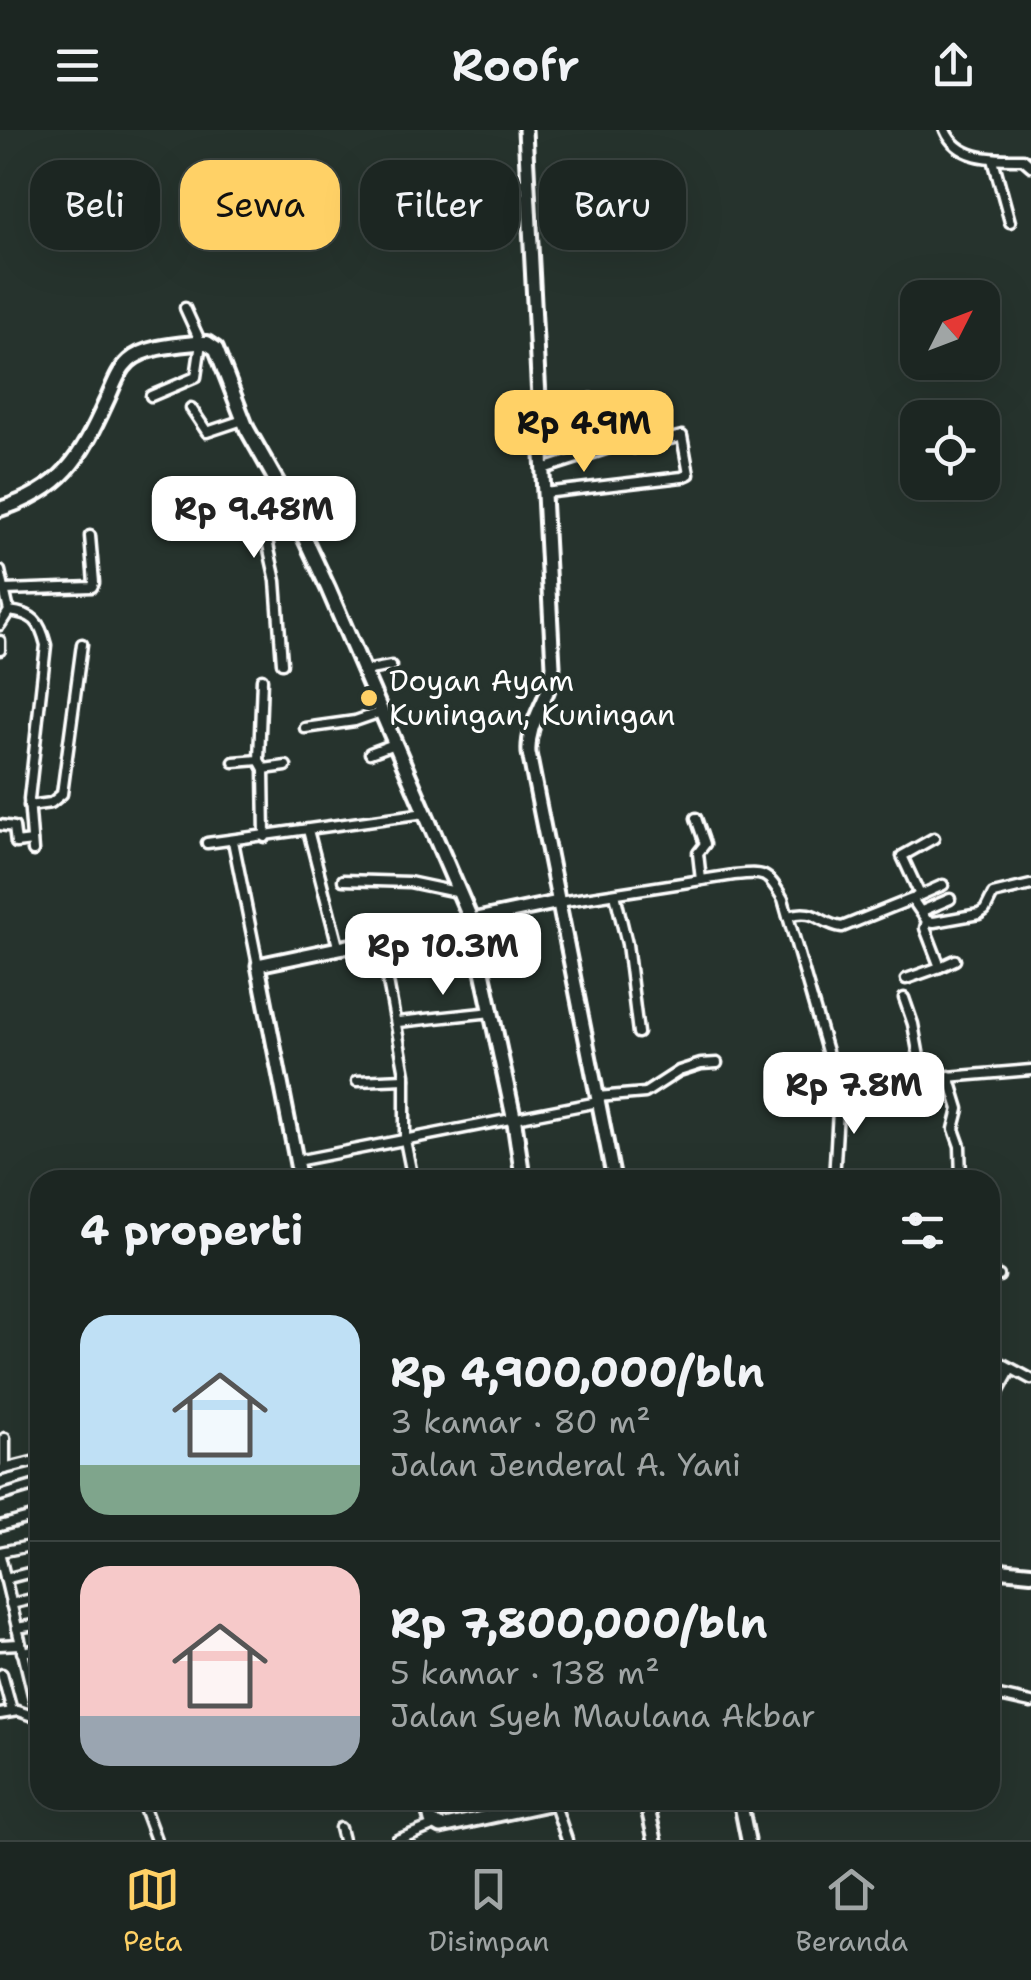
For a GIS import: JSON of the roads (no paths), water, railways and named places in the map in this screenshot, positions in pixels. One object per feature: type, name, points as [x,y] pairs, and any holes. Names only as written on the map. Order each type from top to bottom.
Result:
[{"type":"main road","points":[[526,130],[552,678],[528,736],[612,1170]]},
{"type":"main road","points":[[0,508],[55,482],[71,468],[81,456],[126,364],[145,352],[181,345],[198,343],[216,349],[243,420],[286,498],[472,922],[522,1170]]},
{"type":"main road","points":[[298,1170],[258,964],[558,902]]},
{"type":"main road","points":[[1000,1570],[1031,1573]]},
{"type":"main road","points":[[428,1810],[431,1827],[519,1810]]},
{"type":"main road","points":[[648,1810],[655,1840]]},
{"type":"main road","points":[[742,1810],[748,1840]]},
{"type":"street","points":[[945,130],[950,141],[964,152],[994,159],[1023,159],[1031,166]]},
{"type":"street","points":[[994,159],[1010,222]]},
{"type":"street","points":[[519,183],[528,182]]},
{"type":"street","points":[[151,396],[196,377],[198,343],[185,308]]},
{"type":"street","points":[[540,412],[590,399]]},
{"type":"street","points":[[191,408],[207,432],[243,420]]},
{"type":"street","points":[[544,494],[689,474],[682,436],[634,448]]},
{"type":"street","points":[[542,468],[615,446]]},
{"type":"street","points":[[282,663],[276,581],[261,512],[265,505],[286,498]]},
{"type":"street","points":[[4,590],[92,587],[90,536]]},
{"type":"street","points":[[0,571],[9,611],[0,625]]},
{"type":"street","points":[[9,611],[33,616],[46,645],[29,806],[33,851]]},
{"type":"street","points":[[0,640],[0,650]]},
{"type":"street","points":[[29,806],[51,802],[62,794],[82,644]]},
{"type":"street","points":[[364,671],[391,666]]},
{"type":"street","points":[[262,680],[259,760],[264,770],[265,837]]},
{"type":"street","points":[[305,728],[356,721],[381,712]]},
{"type":"street","points":[[370,753],[394,744]]},
{"type":"street","points":[[234,762],[259,760]]},
{"type":"street","points":[[264,770],[286,766]]},
{"type":"street","points":[[208,843],[425,813]]},
{"type":"street","points":[[696,818],[705,844],[698,852],[701,880]]},
{"type":"street","points":[[0,825],[14,827],[16,843],[32,840]]},
{"type":"street","points":[[308,830],[338,946]]},
{"type":"street","points":[[934,838],[902,854],[940,967]]},
{"type":"street","points":[[234,842],[258,964]]},
{"type":"street","points":[[558,902],[760,872],[772,880],[783,899],[839,1093],[835,1170]]},
{"type":"street","points":[[344,880],[409,882],[461,894]]},
{"type":"street","points":[[788,916],[816,914],[842,927],[943,885]]},
{"type":"street","points":[[927,921],[977,914],[985,910],[993,894],[1031,885]]},
{"type":"street","points":[[615,894],[632,968],[638,1033]]},
{"type":"street","points":[[922,911],[950,899]]},
{"type":"street","points":[[380,938],[398,1022],[410,1170]]},
{"type":"street","points":[[906,979],[956,960]]},
{"type":"street","points":[[904,998],[923,1079]]},
{"type":"street","points":[[398,1022],[492,1012]]},
{"type":"street","points":[[296,1160],[644,1094],[679,1072],[701,1064],[718,1064]]},
{"type":"street","points":[[839,1093],[923,1079],[1031,1070]]},
{"type":"street","points":[[949,1076],[959,1109],[954,1130],[960,1146],[961,1170]]},
{"type":"street","points":[[357,1081],[405,1078]]},
{"type":"street","points":[[1000,1363],[1031,1379]]},
{"type":"street","points":[[1000,1386],[1008,1367]]},
{"type":"street","points":[[5,1438],[2,1470],[30,1463]]},
{"type":"street","points":[[0,1496],[30,1487]]},
{"type":"street","points":[[0,1526],[30,1518]]},
{"type":"street","points":[[30,1546],[0,1554],[30,1684]]},
{"type":"street","points":[[5,1579],[30,1573]]},
{"type":"street","points":[[11,1604],[30,1599]]},
{"type":"street","points":[[16,1628],[30,1626]]},
{"type":"street","points":[[0,1646],[30,1648]]},
{"type":"street","points":[[2,1674],[12,1711]]},
{"type":"street","points":[[1000,1696],[1031,1703]]},
{"type":"street","points":[[0,1714],[12,1711],[30,1718]]},
{"type":"street","points":[[146,1810],[156,1840]]},
{"type":"street","points":[[562,1810],[567,1840]]},
{"type":"street","points":[[397,1840],[431,1827],[432,1840]]},
{"type":"street","points":[[340,1828],[343,1840]]},
{"type":"place","name":"Doyan Ayam Kuningan, Kuningan","points":[[369,698]]}]
